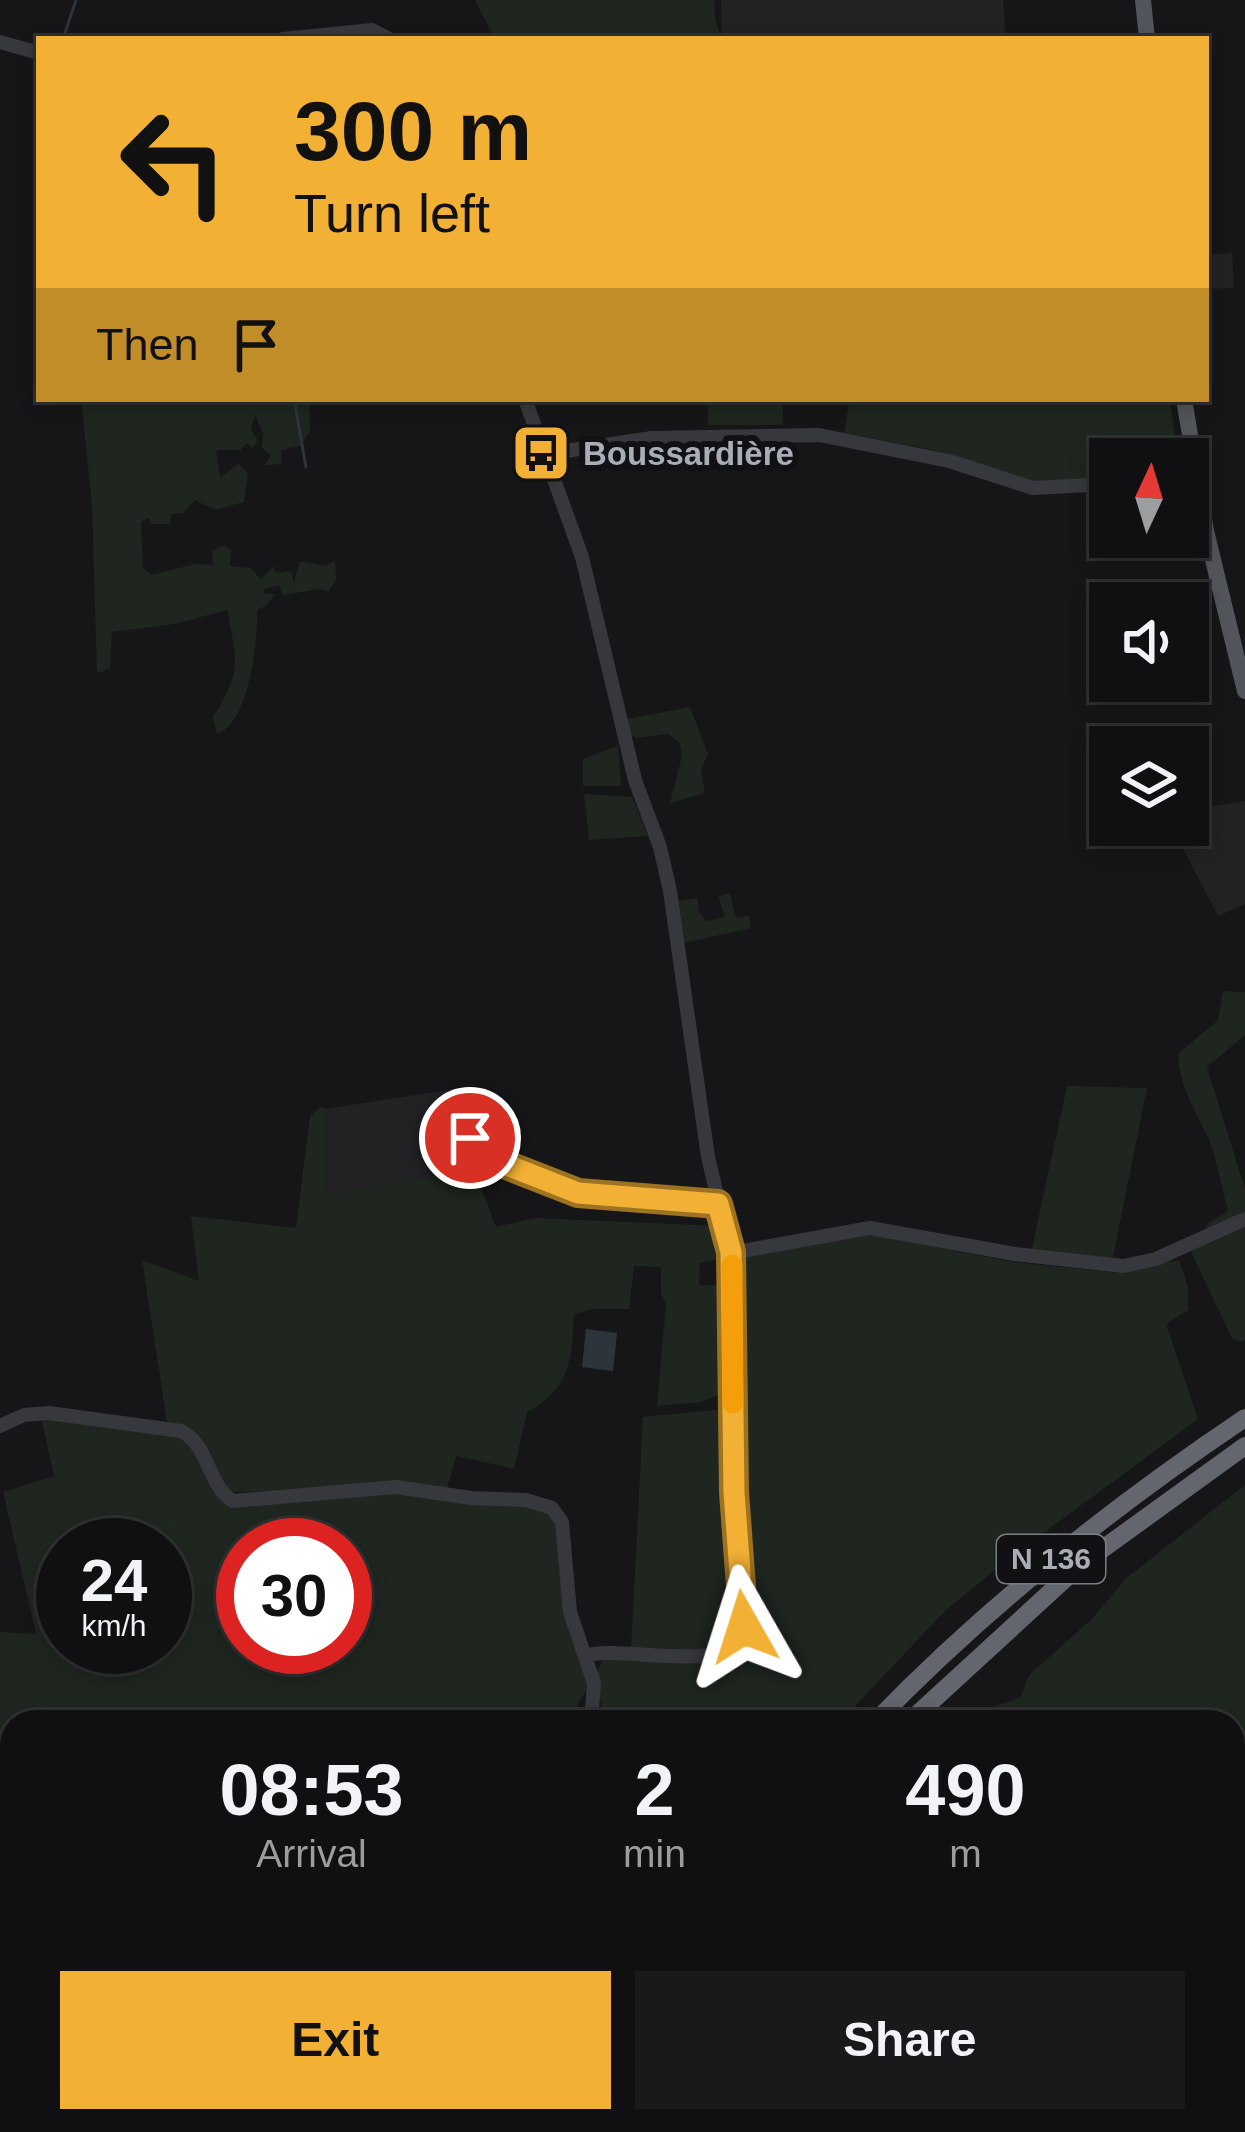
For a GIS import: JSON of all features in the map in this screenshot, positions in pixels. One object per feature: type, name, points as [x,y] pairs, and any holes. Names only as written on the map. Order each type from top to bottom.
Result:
[{"type":"highway","name":"N 136","points":[[887,1710],[1034,1572],[1097,1521],[1245,1418]]},
{"type":"highway","name":"N 136","points":[[921,1710],[1079,1566],[1245,1446]]},
{"type":"main road","points":[[1143,0],[1147,36]]},
{"type":"main road","points":[[1184,402],[1188,438]]},
{"type":"main road","points":[[1209,546],[1245,691]]},
{"type":"street","points":[[313,36],[372,30],[383,36]]},
{"type":"street","points":[[0,42],[36,51]]},
{"type":"street","points":[[526,402],[582,556],[634,780],[663,860],[718,1204],[731,1252],[734,1492],[742,1638],[732,1650],[708,1655],[588,1655]]},
{"type":"street","points":[[546,454],[652,438],[820,435],[931,457],[1033,488],[1089,487]]},
{"type":"street","points":[[470,1138],[481,1155],[568,1191],[718,1204]]},
{"type":"street","points":[[731,1252],[870,1228],[1015,1254],[1124,1266],[1156,1259],[1245,1219]]},
{"type":"street","points":[[0,1426],[34,1413],[63,1413],[181,1431],[195,1439],[223,1495],[239,1502],[396,1487],[536,1502],[559,1513],[570,1612],[588,1655],[594,1700],[589,1710]]},
{"type":"shaded area","points":[[475,0],[714,0],[721,36],[493,36]]},
{"type":"shaded area","points":[[721,0],[1003,0],[1006,36],[722,36]]},
{"type":"shaded area","points":[[1232,253],[1234,288],[1209,289],[1209,255]]},
{"type":"shaded area","points":[[81,402],[309,402],[310,432],[300,446],[281,450],[282,464],[265,465],[271,455],[262,448],[263,433],[255,415],[251,430],[258,440],[253,448],[246,443],[241,450],[216,450],[220,477],[239,464],[248,473],[244,502],[215,510],[195,500],[183,513],[171,514],[170,524],[151,524],[148,518],[141,522],[143,568],[151,575],[195,564],[213,565],[212,551],[224,545],[231,550],[230,566],[250,568],[261,579],[274,566],[276,573],[291,571],[294,582],[300,561],[325,566],[335,561],[336,580],[329,591],[283,595],[279,585],[264,589],[264,594],[275,594],[257,610],[244,699],[228,727],[217,734],[213,717],[235,666],[227,610],[175,624],[112,632],[110,669],[97,673],[92,505]]},
{"type":"shaded area","points":[[708,402],[783,402],[783,425],[708,425]]},
{"type":"shaded area","points":[[849,402],[1170,402],[1175,438],[1089,438],[1089,480],[1047,485],[934,450],[844,433]]},
{"type":"shaded area","points":[[690,707],[708,754],[701,769],[705,793],[670,803],[682,756],[680,743],[668,734],[636,738],[630,734],[627,719]]},
{"type":"shaded area","points":[[618,746],[621,786],[583,786],[583,759]]},
{"type":"shaded area","points":[[584,794],[632,797],[648,836],[589,840]]},
{"type":"shaded area","points":[[1245,801],[1245,904],[1218,916],[1182,846],[1209,846],[1209,807]]},
{"type":"shaded area","points":[[730,893],[736,918],[749,916],[751,928],[684,943],[678,901],[697,898],[706,921],[725,917],[718,897]]},
{"type":"shaded area","points":[[1223,991],[1245,992],[1245,1035],[1207,1067],[1245,1189],[1245,1214],[1205,1230],[1228,1211],[1210,1144],[1184,1086],[1178,1054],[1218,1020]]},
{"type":"shaded area","points":[[1067,1086],[1147,1088],[1112,1262],[1031,1253]]},
{"type":"shaded area","points":[[459,1088],[468,1154],[491,1164],[326,1197],[326,1109]]},
{"type":"shaded area","points":[[322,1106],[326,1109],[326,1196],[457,1171],[453,1140],[467,1146],[469,1154],[501,1168],[480,1185],[496,1227],[535,1218],[719,1226],[723,1259],[700,1263],[699,1285],[726,1286],[725,1392],[701,1402],[657,1406],[666,1304],[661,1267],[634,1266],[629,1309],[574,1314],[566,1371],[553,1393],[527,1412],[514,1469],[456,1456],[447,1489],[226,1492],[199,1439],[167,1422],[142,1260],[199,1281],[191,1216],[296,1228],[310,1116]]},
{"type":"shaded area","points":[[1245,1222],[1245,1340],[1239,1342],[1232,1338],[1190,1250]]},
{"type":"shaded area","points":[[872,1235],[1014,1262],[1118,1273],[1179,1260],[1188,1287],[1188,1310],[1166,1324],[1198,1419],[944,1612],[851,1710],[602,1710],[595,1675],[607,1654],[700,1658],[753,1643],[743,1489],[740,1258]]},
{"type":"shaded area","points":[[586,1329],[617,1333],[613,1371],[582,1367]]},
{"type":"shaded area","points":[[724,1409],[738,1625],[733,1641],[698,1652],[631,1649],[643,1417]]},
{"type":"shaded area","points":[[53,1419],[176,1436],[188,1442],[221,1499],[435,1495],[557,1516],[589,1685],[575,1710],[0,1710],[0,1632],[36,1634],[3,1492],[54,1476],[42,1421]]},
{"type":"shaded area","points":[[1245,1485],[1245,1710],[992,1710],[1021,1696],[1029,1675],[1094,1617],[1125,1579]]},
{"type":"waterway","points":[[64,36],[76,0]]},
{"type":"waterway","points":[[36,106],[36,118]]},
{"type":"waterway","points":[[295,402],[306,467]]},
{"type":"slow traffic","points":[[732,1265],[733,1403]]},
{"type":"place","name":"Boussardière","points":[[541,453]]},
{"type":"route","points":[[470,1138],[481,1155],[568,1191],[718,1204],[731,1252],[734,1492],[744,1627]]}]
